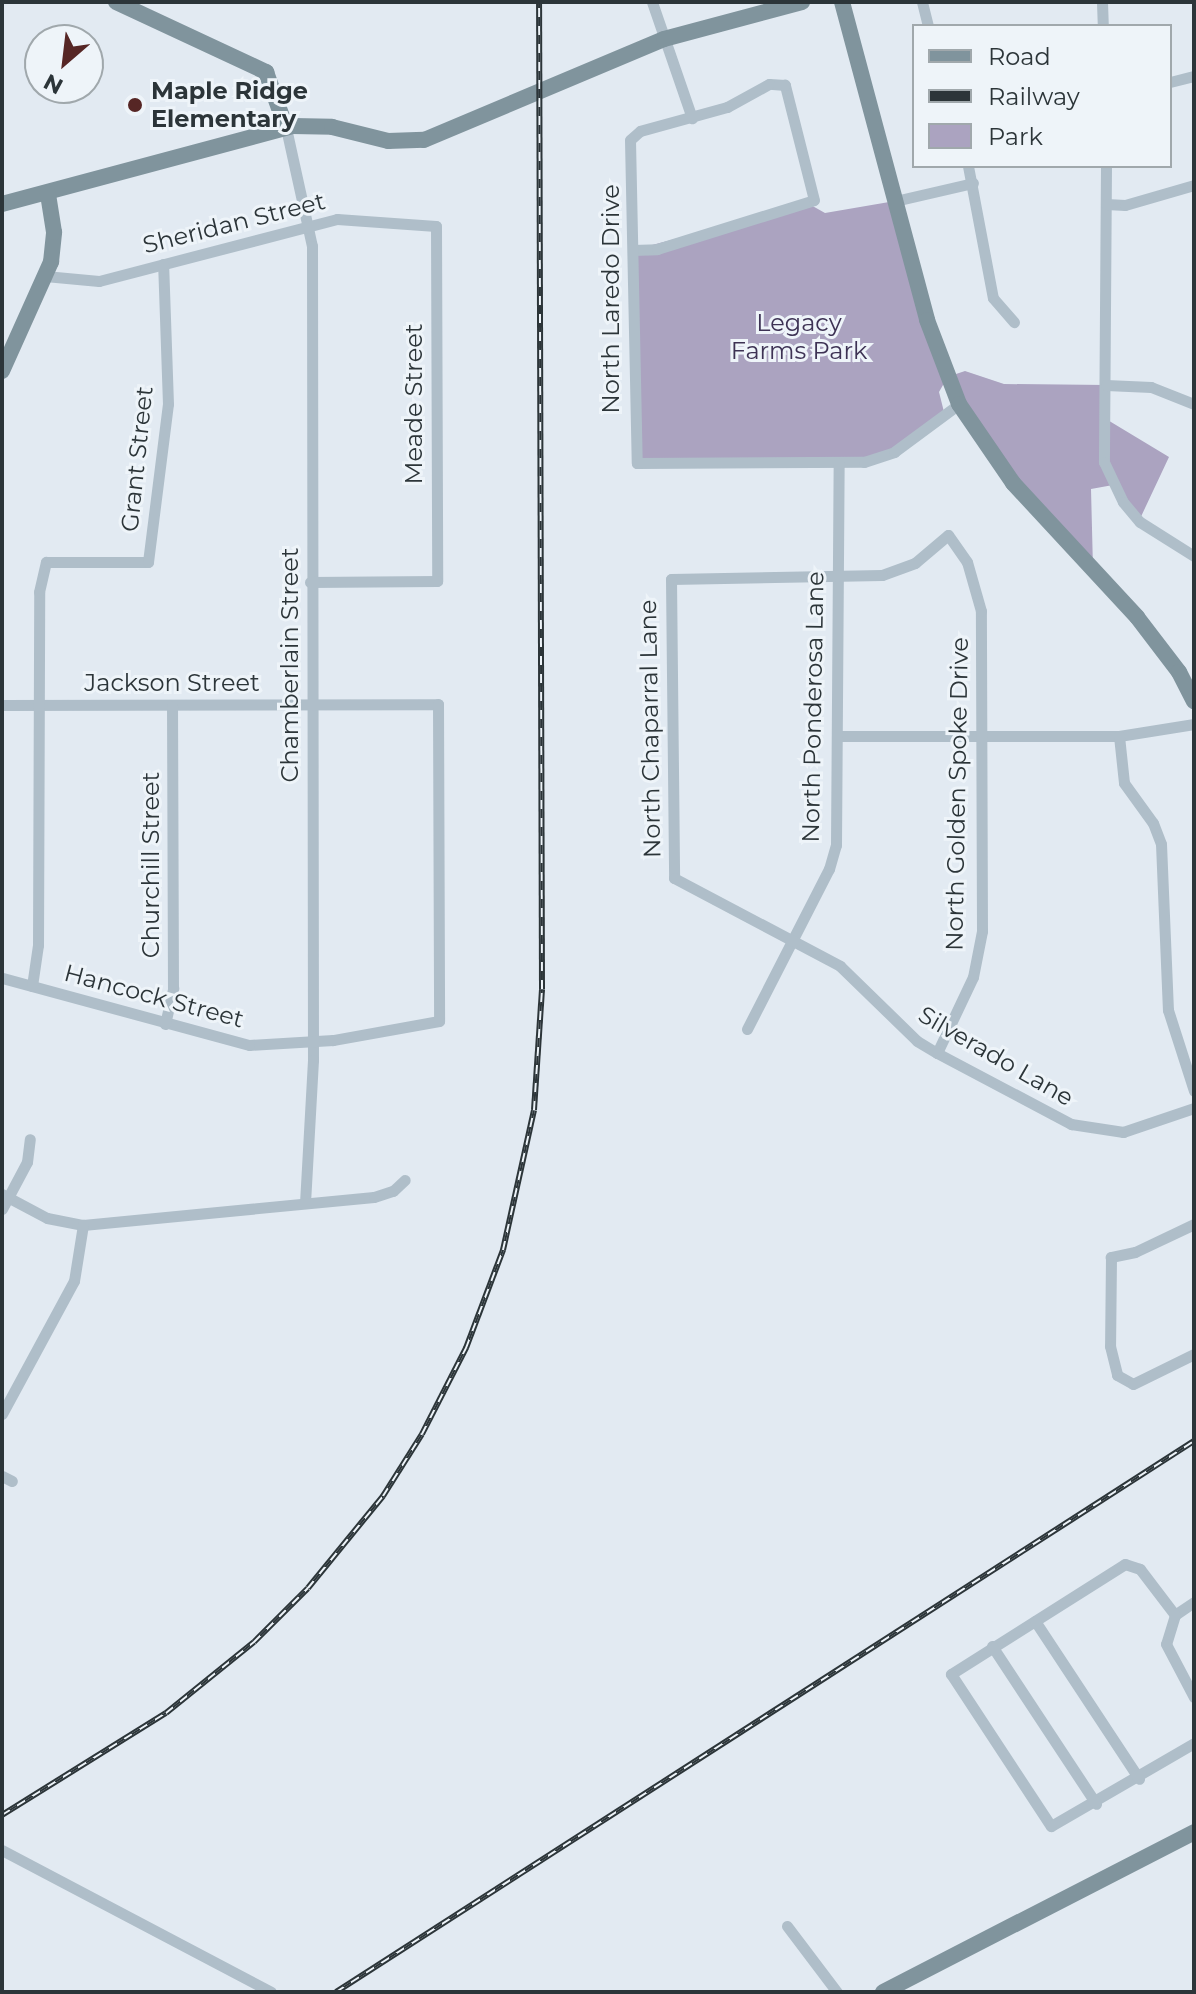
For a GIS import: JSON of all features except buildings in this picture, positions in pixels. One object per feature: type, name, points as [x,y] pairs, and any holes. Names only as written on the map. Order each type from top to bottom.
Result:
[{"type":"street","points":[[116,2],[266,72],[286,128]]},
{"type":"street","points":[[633,250],[669,246],[814,200],[785,85],[769,84],[692,118],[652,2]]},
{"type":"street","points":[[2,204],[286,128],[322,126],[388,141],[424,140],[664,39],[802,2]]},
{"type":"street","points":[[842,2],[927,320],[959,404],[1013,483],[1137,617],[1179,672],[1194,701]]},
{"type":"street","points":[[922,2],[928,24]]},
{"type":"street","points":[[1102,2],[1103,24]]},
{"type":"street","points":[[1172,82],[1194,76]]},
{"type":"street","name":"North Laredo Drive","points":[[692,118],[633,136],[637,463],[839,463]]},
{"type":"street","name":"Chamberlain Street","points":[[286,128],[310,226],[313,1043],[305,1203]]},
{"type":"street","points":[[969,168],[993,298],[1014,322]]},
{"type":"street","points":[[1106,168],[1105,438],[1109,468],[1113,484],[1140,522],[1194,556]]},
{"type":"street","points":[[895,201],[973,183]]},
{"type":"street","points":[[1106,204],[1125,205],[1194,185]]},
{"type":"street","points":[[2,371],[45,276],[54,243],[48,193]]},
{"type":"street","name":"Sheridan Street","points":[[45,276],[91,282],[310,226],[359,219],[436,226]]},
{"type":"street","name":"Meade Street","points":[[310,582],[437,581],[436,226]]},
{"type":"street","name":"Grant Street","points":[[32,986],[38,945],[37,614],[46,562],[148,562],[168,404],[163,264]]},
{"type":"street","points":[[1106,385],[1151,387],[1194,404]]},
{"type":"street","points":[[839,463],[881,459],[959,404]]},
{"type":"street","name":"North Ponderosa Lane","points":[[747,1029],[793,940],[836,845],[839,463]]},
{"type":"street","name":"North Golden Spoke Drive","points":[[838,577],[900,570],[948,535],[977,584],[982,737],[979,955],[967,994],[937,1053]]},
{"type":"street","name":"North Chaparral Lane","points":[[674,878],[671,579],[838,577]]},
{"type":"street","name":"Jackson Street","points":[[2,705],[438,704],[439,1021]]},
{"type":"street","name":"Churchill Street","points":[[165,1024],[173,988],[172,706]]},
{"type":"street","points":[[839,736],[1119,736],[1194,724]]},
{"type":"street","points":[[1119,736],[1124,783],[1153,823],[1161,844],[1168,1010],[1194,1091]]},
{"type":"street","name":"Silverado Lane","points":[[674,878],[840,966],[901,1028],[937,1053],[1086,1129],[1141,1129],[1194,1108]]},
{"type":"street","name":"Hancock Street","points":[[2,978],[249,1045],[313,1043],[439,1021]]},
{"type":"street","points":[[2,1209],[5,1196],[27,1162],[30,1139]]},
{"type":"street","points":[[5,1196],[47,1218],[83,1225],[381,1196],[405,1180]]},
{"type":"street","points":[[1194,1224],[1135,1252],[1111,1257],[1111,1361],[1125,1383],[1139,1383],[1194,1354]]},
{"type":"street","points":[[2,1414],[74,1281],[83,1225]]},
{"type":"street","points":[[1175,1615],[1140,1569],[1125,1564],[951,1674],[1051,1826],[1096,1804],[1194,1743]]},
{"type":"street","points":[[1194,1602],[1175,1615],[1166,1644],[1194,1697]]},
{"type":"street","points":[[1035,1621],[1139,1779]]},
{"type":"street","points":[[992,1646],[1096,1804]]},
{"type":"street","points":[[883,1992],[1194,1832]]},
{"type":"street","points":[[2,1850],[271,1992]]},
{"type":"street","points":[[787,1926],[837,1992]]},
{"type":"green space","name":"Legacy Farms Park","points":[[895,201],[947,378],[939,392],[944,412],[881,459],[637,463],[633,250],[809,204],[825,213]]},
{"type":"green space","points":[[965,371],[1004,384],[1106,385],[1106,419],[1169,457],[1138,523],[1113,485],[1091,489],[1093,568],[1036,508],[959,404],[956,374]]},
{"type":"railway","points":[[2,1815],[166,1713],[254,1642],[308,1588],[383,1496],[422,1434],[466,1348],[503,1250],[534,1110],[542,989],[539,2]]},
{"type":"railway","points":[[336,1992],[1194,1441]]},
{"type":"place","name":"Maple Ridge Elementary","points":[[135,105]]}]
